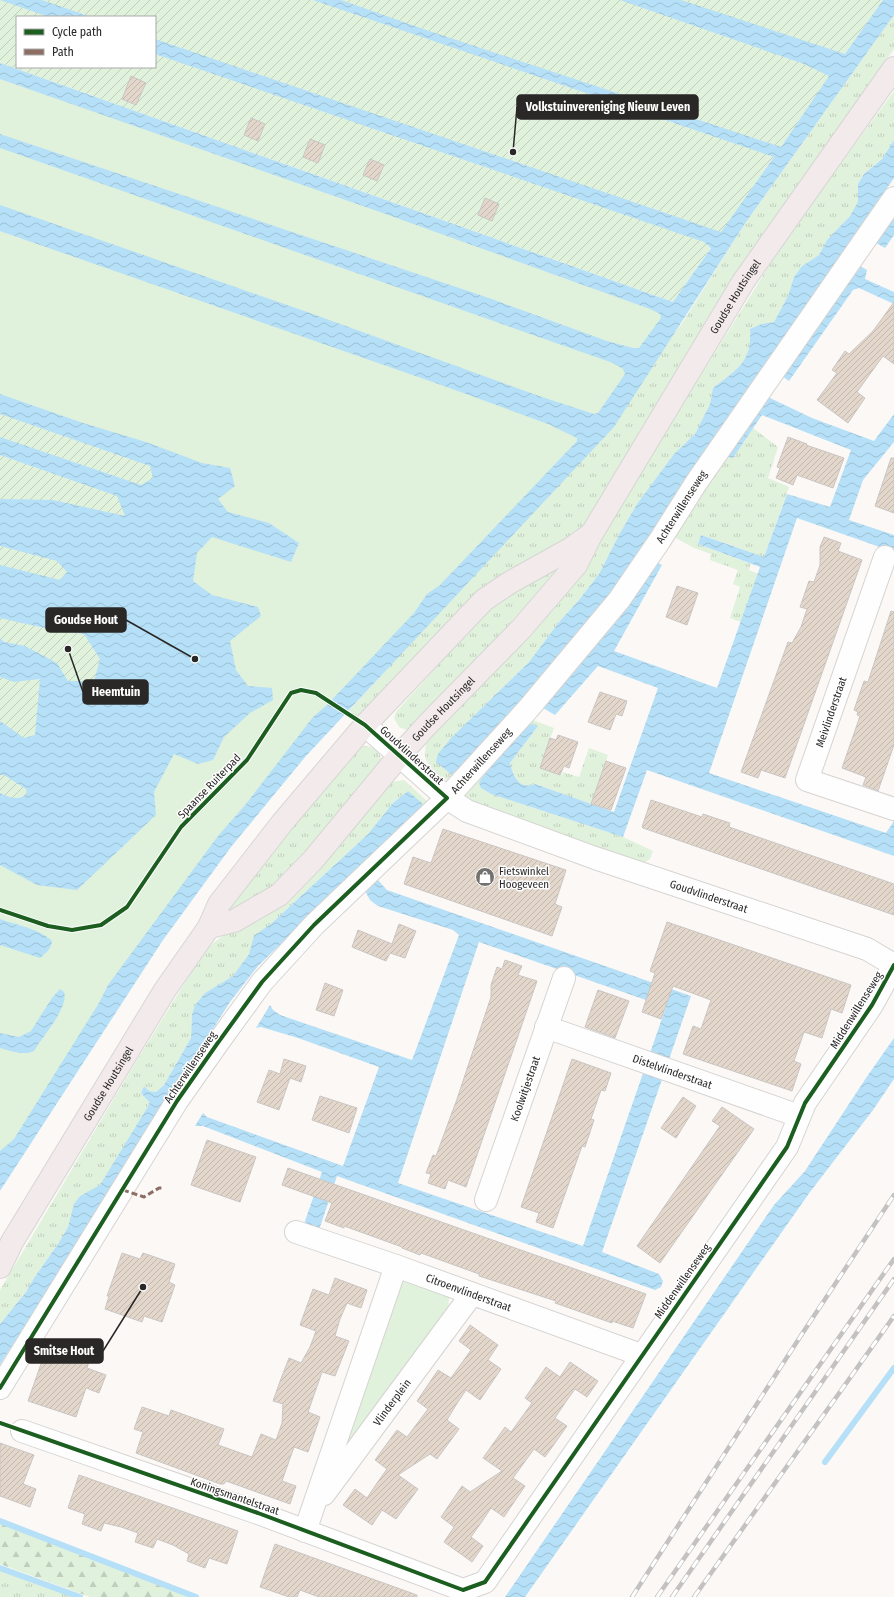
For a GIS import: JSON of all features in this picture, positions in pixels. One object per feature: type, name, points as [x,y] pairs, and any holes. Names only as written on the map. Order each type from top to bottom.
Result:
[{"type":"main road","name":"Goudse Houtsingel","points":[[209,927],[234,921],[279,895],[313,860],[427,724],[521,629],[576,565],[590,534],[743,282],[894,68]]},
{"type":"main road","name":"Goudse Houtsingel","points":[[0,1267],[6,1248],[165,990],[209,927],[219,904],[282,823],[365,726],[484,600],[509,583],[570,549],[590,534]]},
{"type":"street","name":"Achterwillenseweg","points":[[0,1388],[177,1101],[262,982],[314,925],[447,798],[528,709],[620,600],[696,483],[894,198]]},
{"type":"street","name":"Meivlinderstraat","points":[[885,558],[807,780],[894,808]]},
{"type":"street","name":"Goudvlinderstraat","points":[[365,726],[447,798],[467,811],[595,858],[867,950],[894,965]]},
{"type":"street","name":"Middenwillenseweg","points":[[463,1590],[485,1582],[641,1355],[787,1147],[805,1104],[872,1005],[894,965]]},
{"type":"street","name":"Koolwitjestraat","points":[[486,1200],[564,978]]},
{"type":"street","name":"Distelvlinderstraat","points":[[546,1027],[799,1116]]},
{"type":"street","name":"Citroenvlinderstraat","points":[[296,1232],[396,1266],[641,1355]]},
{"type":"street","points":[[308,1521],[396,1266]]},
{"type":"street","name":"Vlinderplein","points":[[308,1521],[472,1294]]},
{"type":"street","name":"Koningsmantelstraat","points":[[22,1431],[258,1513],[308,1521],[463,1590]]},
{"type":"green space","points":[[0,0],[883,0],[673,302],[0,63]]},
{"type":"green space","points":[[894,15],[894,49],[778,213],[595,509],[582,527],[360,724],[347,713],[407,647],[681,325],[746,222]]},
{"type":"green space","points":[[0,69],[678,311],[536,502],[244,815],[0,1179]]},
{"type":"green space","points":[[894,91],[894,140],[882,159],[864,174],[858,184],[859,202],[850,216],[827,240],[819,255],[802,266],[794,277],[788,296],[774,322],[761,324],[750,329],[750,341],[746,358],[736,370],[713,388],[710,404],[695,434],[674,454],[637,504],[599,574],[579,600],[559,622],[529,662],[452,737],[460,770],[453,782],[440,776],[432,769],[426,760],[426,740],[624,498],[769,266],[806,211]]},
{"type":"green space","points":[[0,401],[208,473],[57,844],[0,824]]},
{"type":"green space","points":[[753,428],[778,447],[768,478],[789,487],[764,557],[701,535],[698,544],[751,564],[749,570],[758,574],[741,622],[730,618],[740,587],[733,584],[738,570],[710,560],[711,554],[694,548],[672,536],[722,456],[733,458]]},
{"type":"green space","points":[[560,564],[556,572],[418,726],[407,730],[399,727],[394,718],[396,712],[487,611],[513,589]]},
{"type":"green space","points":[[530,719],[554,728],[540,768],[562,775],[563,772],[579,777],[589,748],[608,755],[591,804],[535,784],[525,785],[518,781],[513,773],[510,763],[538,726],[527,723],[481,788],[491,794],[623,837],[653,851],[650,859],[644,863],[475,804],[464,796],[464,789]]},
{"type":"green space","points":[[364,746],[371,747],[376,750],[382,761],[270,895],[233,912],[225,905],[354,749]]},
{"type":"green space","points":[[404,780],[427,801],[425,807],[376,858],[372,855],[422,810],[408,791],[393,803],[368,834],[272,923],[255,936],[249,954],[233,976],[205,993],[195,1005],[192,1014],[191,1038],[164,1085],[156,1092],[149,1091],[144,1086],[141,1093],[150,1103],[100,1186],[80,1196],[68,1227],[58,1244],[26,1292],[0,1324],[0,1290],[134,1065],[196,965],[211,945],[230,930],[391,782]]},
{"type":"green space","points":[[407,1280],[443,1289],[449,1298],[448,1309],[343,1453],[398,1284]]},
{"type":"green space","points":[[0,1523],[199,1597],[90,1597],[0,1564]]},
{"type":"green space","points":[[0,1571],[76,1597],[0,1597]]},
{"type":"water","points":[[0,0],[42,0],[88,16],[46,16]]},
{"type":"water","points":[[313,0],[341,0],[429,31],[781,147],[829,76],[804,64],[620,0],[681,0],[845,54],[883,0],[894,0],[894,15],[746,222],[614,427],[306,756],[231,847],[163,940],[0,1191],[0,1151],[14,1139],[99,1003],[108,985],[218,836],[246,804],[313,717],[327,705],[414,613],[427,594],[440,585],[577,441],[577,438],[548,424],[444,386],[0,231],[0,205],[310,313],[539,396],[594,414],[598,413],[625,374],[623,369],[613,363],[0,148],[0,134],[489,298],[607,341],[633,348],[639,348],[661,318],[660,314],[650,309],[380,212],[0,79],[0,63],[673,302],[711,248],[704,242],[156,54],[156,39],[721,232],[774,157]]},
{"type":"water","points":[[894,140],[894,178],[741,399],[612,597],[459,770],[451,774],[436,762],[438,754],[452,737],[529,662],[559,622],[579,600],[599,574],[637,504],[674,454],[695,434],[710,404],[713,388],[736,370],[746,358],[750,341],[750,329],[761,324],[774,322],[788,296],[794,277],[802,266],[819,255],[827,240],[850,216],[858,202],[858,184],[864,174],[882,159]]},
{"type":"water","points":[[894,206],[894,235],[885,248],[871,240]]},
{"type":"water","points":[[857,265],[867,270],[865,279],[894,292],[894,304],[859,288],[853,290],[789,381],[782,376]]},
{"type":"water","points":[[0,394],[83,423],[146,442],[202,463],[230,468],[235,486],[218,499],[228,512],[269,523],[299,543],[291,562],[212,537],[197,553],[193,581],[212,595],[258,607],[261,616],[230,641],[236,670],[248,686],[272,688],[273,700],[250,713],[224,737],[213,760],[198,764],[174,754],[154,792],[156,815],[77,890],[37,885],[0,865],[0,793],[14,798],[20,798],[27,794],[26,789],[4,775],[0,775],[0,721],[24,738],[35,735],[40,679],[14,682],[0,677],[0,638],[4,642],[25,646],[57,663],[68,681],[94,681],[100,659],[84,634],[49,629],[0,618],[0,565],[60,580],[67,572],[57,561],[0,546],[0,499],[53,500],[125,516],[117,496],[0,455],[0,437],[141,485],[153,478],[150,466],[0,414]]},
{"type":"water","points":[[768,397],[812,418],[874,441],[894,414],[894,442],[863,480],[849,520],[894,535],[894,552],[797,518],[709,773],[886,833],[894,820],[894,856],[647,770],[623,837],[491,794],[481,788],[479,783],[481,779],[527,723],[538,726],[510,763],[513,773],[518,781],[525,785],[535,784],[614,812],[658,688],[598,666],[555,715],[543,708],[619,618],[656,562],[662,565],[614,651],[717,688],[760,567],[698,544],[701,535],[764,557],[787,494],[830,507],[851,450],[762,415],[733,458],[722,456]]},
{"type":"water","points":[[408,791],[422,803],[422,810],[372,855],[258,966],[230,1002],[0,1365],[0,1324],[26,1292],[58,1244],[68,1227],[74,1204],[80,1196],[100,1185],[150,1103],[141,1093],[144,1086],[149,1091],[156,1092],[164,1085],[191,1038],[192,1014],[195,1005],[205,993],[233,976],[249,954],[254,936],[272,923],[368,834],[393,803]]},
{"type":"water","points":[[377,879],[387,890],[691,996],[602,1252],[659,1274],[663,1281],[661,1287],[655,1290],[337,1176],[319,1230],[304,1224],[322,1172],[203,1126],[195,1126],[203,1113],[207,1117],[343,1166],[379,1067],[298,1038],[261,1027],[256,1028],[270,1005],[273,1010],[280,1015],[412,1060],[459,935],[453,930],[378,906],[370,900],[365,891]],"holes":[[[479,942],[666,1007],[583,1246],[398,1183]]]},
{"type":"water","points":[[0,919],[41,933],[52,941],[49,949],[40,958],[0,945]]},
{"type":"water","points":[[60,989],[64,992],[63,1006],[34,1051],[21,1053],[0,1048],[0,1033],[19,1037],[31,1031],[52,998]]},
{"type":"water","points":[[894,1038],[894,1079],[873,1110],[810,1192],[525,1597],[505,1597],[774,1205],[805,1171]]},
{"type":"building","points":[[131,76],[146,83],[136,105],[122,99]]},
{"type":"building","points":[[251,118],[265,124],[258,141],[244,135]]},
{"type":"building","points":[[310,139],[325,145],[318,163],[303,157]]},
{"type":"building","points":[[370,159],[384,165],[377,181],[363,175]]},
{"type":"building","points":[[485,198],[499,204],[492,221],[478,215]]},
{"type":"building","points":[[894,302],[894,364],[883,356],[857,392],[865,398],[848,423],[817,400],[837,373],[832,370],[845,351],[849,354],[873,331]]},
{"type":"building","points":[[788,437],[844,458],[833,488],[797,475],[793,485],[776,478],[780,468],[777,467]]},
{"type":"building","points":[[891,458],[894,458],[894,513],[875,506]]},
{"type":"building","points":[[824,537],[841,543],[838,551],[862,560],[785,778],[761,770],[758,778],[741,772],[788,642],[792,643],[801,627],[807,609],[800,607],[809,581],[814,582],[820,565],[820,547]]},
{"type":"building","points":[[677,586],[698,593],[687,625],[666,617]]},
{"type":"building","points":[[891,611],[894,612],[894,745],[878,791],[863,785],[866,777],[842,768],[860,716],[857,715],[858,712],[854,710],[864,681],[868,682]]},
{"type":"building","points":[[600,692],[627,701],[622,716],[616,714],[610,730],[588,722]]},
{"type":"building","points":[[558,735],[578,742],[569,768],[564,766],[560,775],[540,768],[550,738],[556,740]]},
{"type":"building","points":[[606,761],[626,768],[611,810],[591,804]]},
{"type":"building","points":[[651,800],[702,817],[703,814],[730,823],[729,827],[894,884],[894,915],[643,828],[642,827]]},
{"type":"building","name":"Fietswinkel Hoogeveen","points":[[443,829],[566,870],[555,904],[562,907],[552,936],[404,884],[413,857],[431,863]]},
{"type":"building","points":[[667,922],[851,985],[842,1013],[831,1009],[822,1038],[804,1032],[794,1061],[801,1064],[792,1091],[683,1054],[693,1026],[701,1029],[711,1000],[673,986],[661,1019],[642,1012],[655,973],[650,971]]},
{"type":"building","points":[[399,924],[416,931],[405,958],[390,953],[386,961],[352,947],[358,930],[392,944]]},
{"type":"building","points":[[505,960],[522,966],[518,975],[537,981],[466,1187],[448,1180],[445,1189],[428,1183],[431,1174],[426,1173],[433,1155],[436,1156],[457,1099],[491,997],[491,985],[497,967],[502,969]]},
{"type":"building","points":[[325,983],[343,990],[334,1016],[316,1010]]},
{"type":"building","points":[[598,990],[629,1001],[615,1038],[585,1027]]},
{"type":"building","points":[[284,1059],[306,1066],[301,1082],[290,1078],[279,1110],[257,1102],[269,1070],[280,1074]]},
{"type":"building","points":[[572,1059],[611,1073],[605,1091],[601,1090],[591,1119],[594,1120],[585,1147],[582,1146],[553,1228],[536,1222],[539,1213],[521,1207]]},
{"type":"building","points":[[320,1096],[357,1108],[349,1133],[312,1120]]},
{"type":"building","points":[[683,1097],[696,1106],[676,1138],[661,1128]]},
{"type":"building","points":[[722,1107],[754,1129],[660,1263],[637,1246],[720,1126],[712,1121]]},
{"type":"building","points":[[207,1140],[256,1157],[240,1202],[191,1185]]},
{"type":"building","points":[[288,1168],[646,1294],[633,1328],[612,1321],[612,1323],[555,1303],[556,1301],[479,1276],[479,1274],[421,1253],[420,1255],[344,1226],[344,1228],[325,1221],[332,1203],[282,1185]]},
{"type":"building","points":[[122,1253],[140,1259],[143,1253],[175,1264],[169,1282],[175,1285],[162,1322],[144,1316],[142,1322],[105,1309],[109,1296],[107,1296]]},
{"type":"building","points":[[335,1278],[367,1290],[361,1308],[347,1303],[340,1319],[335,1336],[349,1341],[335,1376],[322,1372],[308,1412],[320,1417],[308,1452],[294,1447],[282,1481],[296,1486],[290,1504],[226,1481],[224,1484],[220,1484],[136,1453],[143,1432],[134,1429],[142,1407],[169,1416],[171,1410],[224,1429],[218,1445],[252,1457],[261,1434],[276,1440],[282,1423],[283,1404],[273,1401],[282,1376],[289,1358],[301,1363],[310,1347],[316,1331],[300,1325],[313,1289],[329,1295]]},
{"type":"building","points":[[470,1325],[498,1345],[488,1360],[501,1369],[480,1400],[466,1390],[447,1420],[459,1429],[437,1459],[430,1454],[398,1475],[418,1489],[396,1519],[382,1510],[372,1525],[343,1505],[355,1489],[367,1498],[387,1469],[375,1460],[397,1430],[407,1437],[428,1409],[417,1401],[438,1370],[451,1378],[471,1350],[459,1341]]},
{"type":"building","points":[[49,1341],[91,1355],[87,1368],[106,1375],[99,1393],[86,1388],[76,1417],[28,1401]]},
{"type":"building","points":[[570,1362],[598,1381],[587,1397],[575,1389],[555,1418],[567,1426],[545,1457],[534,1449],[513,1478],[525,1486],[504,1517],[491,1508],[471,1537],[483,1546],[472,1562],[444,1542],[454,1527],[441,1517],[462,1486],[470,1492],[502,1471],[483,1458],[505,1427],[511,1432],[532,1403],[525,1398],[546,1367],[560,1377]]},
{"type":"building","points":[[0,1443],[34,1455],[23,1484],[36,1489],[30,1507],[0,1496]]},
{"type":"building","points":[[79,1475],[238,1531],[227,1564],[209,1558],[205,1568],[187,1561],[189,1554],[173,1545],[157,1539],[153,1548],[135,1542],[138,1533],[121,1527],[104,1523],[101,1531],[82,1524],[85,1514],[68,1508]]},
{"type":"building","points":[[275,1544],[417,1595],[417,1597],[319,1597],[300,1590],[297,1597],[289,1597],[260,1587]]},
{"type":"waterway","points":[[825,1462],[894,1368]]},
{"type":"waterway","points":[[0,1521],[196,1597]]},
{"type":"waterway","points":[[0,1568],[80,1597]]},
{"type":"railway","points":[[632,1597],[894,1195]]},
{"type":"railway","points":[[657,1597],[894,1259]]},
{"type":"railway","points":[[672,1597],[894,1279]]},
{"type":"railway","points":[[694,1597],[894,1316]]},
{"type":"marked path","points":[[123,1190],[144,1197],[159,1188],[164,1188]]},
{"type":"cycle path","name":"Spaanse Ruiterpad","points":[[0,910],[48,926],[72,930],[101,925],[127,907],[181,827],[247,760],[291,693],[301,690],[316,693],[365,725],[447,798],[314,925],[262,982],[177,1101],[0,1388]]},
{"type":"cycle path","points":[[0,1423],[258,1513],[463,1590],[485,1582],[787,1147],[805,1103],[872,1005],[894,965]]},
{"type":"place","name":"Volkstuinvereniging Nieuw Leven","points":[[513,152]]},
{"type":"place","name":"Heemtuin","points":[[68,649]]},
{"type":"place","name":"Goudse Hout","points":[[195,659]]},
{"type":"place","name":"Fietswinkel Hoogeveen","points":[[485,877]]},
{"type":"place","name":"Smitse Hout","points":[[143,1287]]}]
